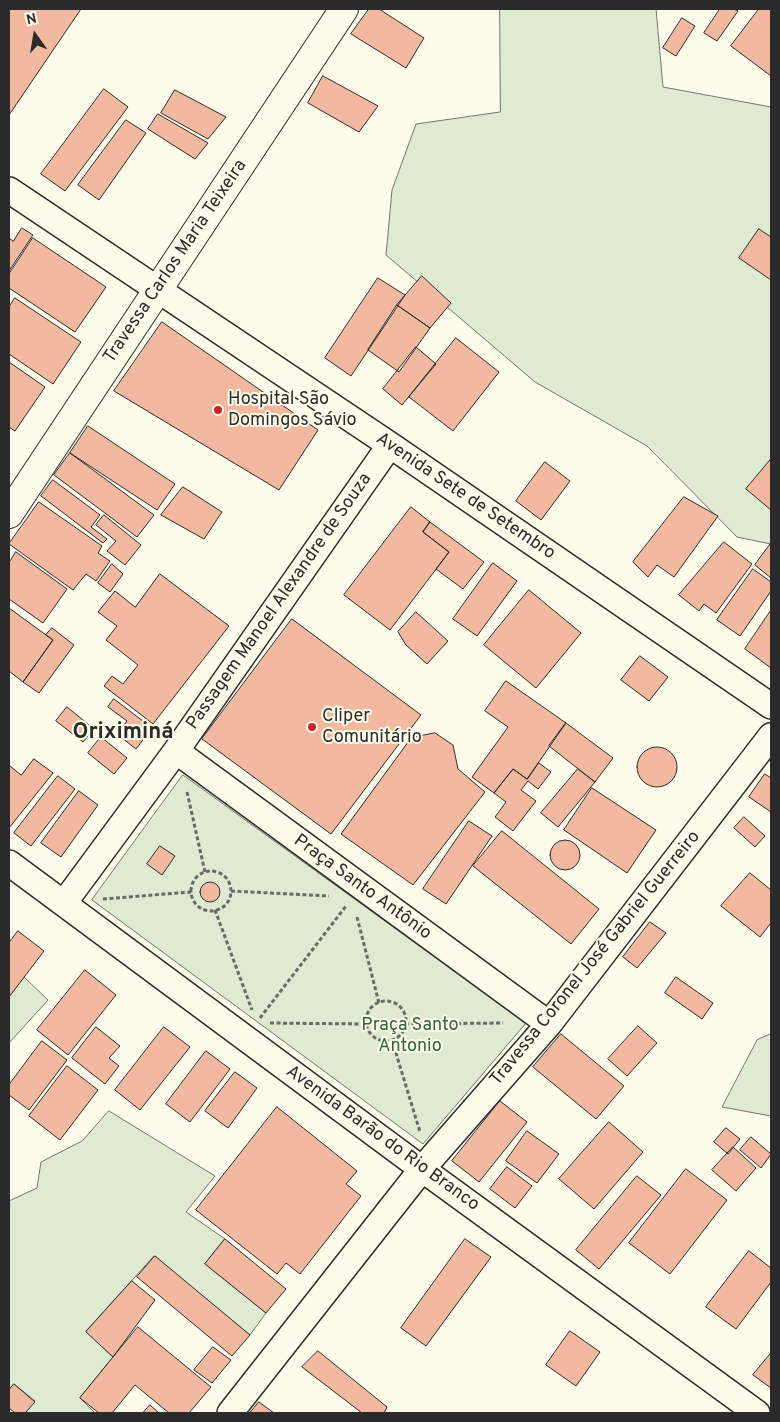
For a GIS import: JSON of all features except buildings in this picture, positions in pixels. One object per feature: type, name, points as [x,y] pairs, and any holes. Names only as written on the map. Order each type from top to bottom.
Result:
[{"type":"street","name":"Travessa Carlos Maria Teixeira","points":[[9,514],[344,9]]},
{"type":"street","name":"Avenida Sete de Setembro","points":[[9,190],[390,445],[771,706]]},
{"type":"street","name":"Passagem Manoel Alexandre de Souza","points":[[64,903],[176,751],[390,445]]},
{"type":"street","name":"Travessa Coronel José Gabriel Guerreiro","points":[[230,1413],[422,1169],[549,1024],[771,736]]},
{"type":"street","name":"Praça Santo Antônio","points":[[176,751],[549,1024]]},
{"type":"street","name":"Avenida Barão do Rio Branco","points":[[9,863],[422,1169],[757,1413]]},
{"type":"path","points":[[184,784],[205,872]]},
{"type":"path","points":[[205,872],[217,872],[230,884],[230,897],[222,908],[215,910],[202,909],[192,899],[192,885],[205,872]]},
{"type":"path","points":[[231,890],[334,896]]},
{"type":"path","points":[[102,899],[191,892]]},
{"type":"path","points":[[346,905],[256,1022],[366,1024]]},
{"type":"path","points":[[215,910],[253,1013]]},
{"type":"path","points":[[357,917],[378,1003]]},
{"type":"path","points":[[385,1002],[398,1006],[403,1011],[405,1024],[400,1035],[392,1040],[382,1041],[377,1039],[368,1030],[366,1024],[368,1012],[378,1003],[385,1002]]},
{"type":"path","points":[[405,1024],[507,1023]]},
{"type":"path","points":[[392,1040],[420,1135]]},
{"type":"green space","points":[[500,9],[656,9],[663,87],[771,107],[771,544],[737,537],[647,446],[535,382],[386,255],[392,190],[416,124],[500,112]]},
{"type":"green space","name":"Praça Santo Antonio","points":[[183,775],[526,1023],[423,1144],[92,900]]},
{"type":"green space","points":[[24,977],[48,1000],[9,1043],[9,997]]},
{"type":"green space","points":[[771,1034],[771,1116],[722,1107],[757,1040]]},
{"type":"green space","points":[[109,1111],[215,1176],[186,1212],[225,1239],[205,1264],[266,1313],[250,1335],[154,1256],[86,1331],[113,1357],[80,1398],[95,1413],[25,1413],[35,1401],[14,1384],[9,1390],[9,1201],[37,1188],[41,1162],[82,1141]]},
{"type":"place","name":"Hospital São Domingos Sávio","points":[[218,410]]},
{"type":"place","name":"Cliper Comunitário","points":[[312,727]]},
{"type":"district","name":"Oriximiná","points":[[123,734]]}]
